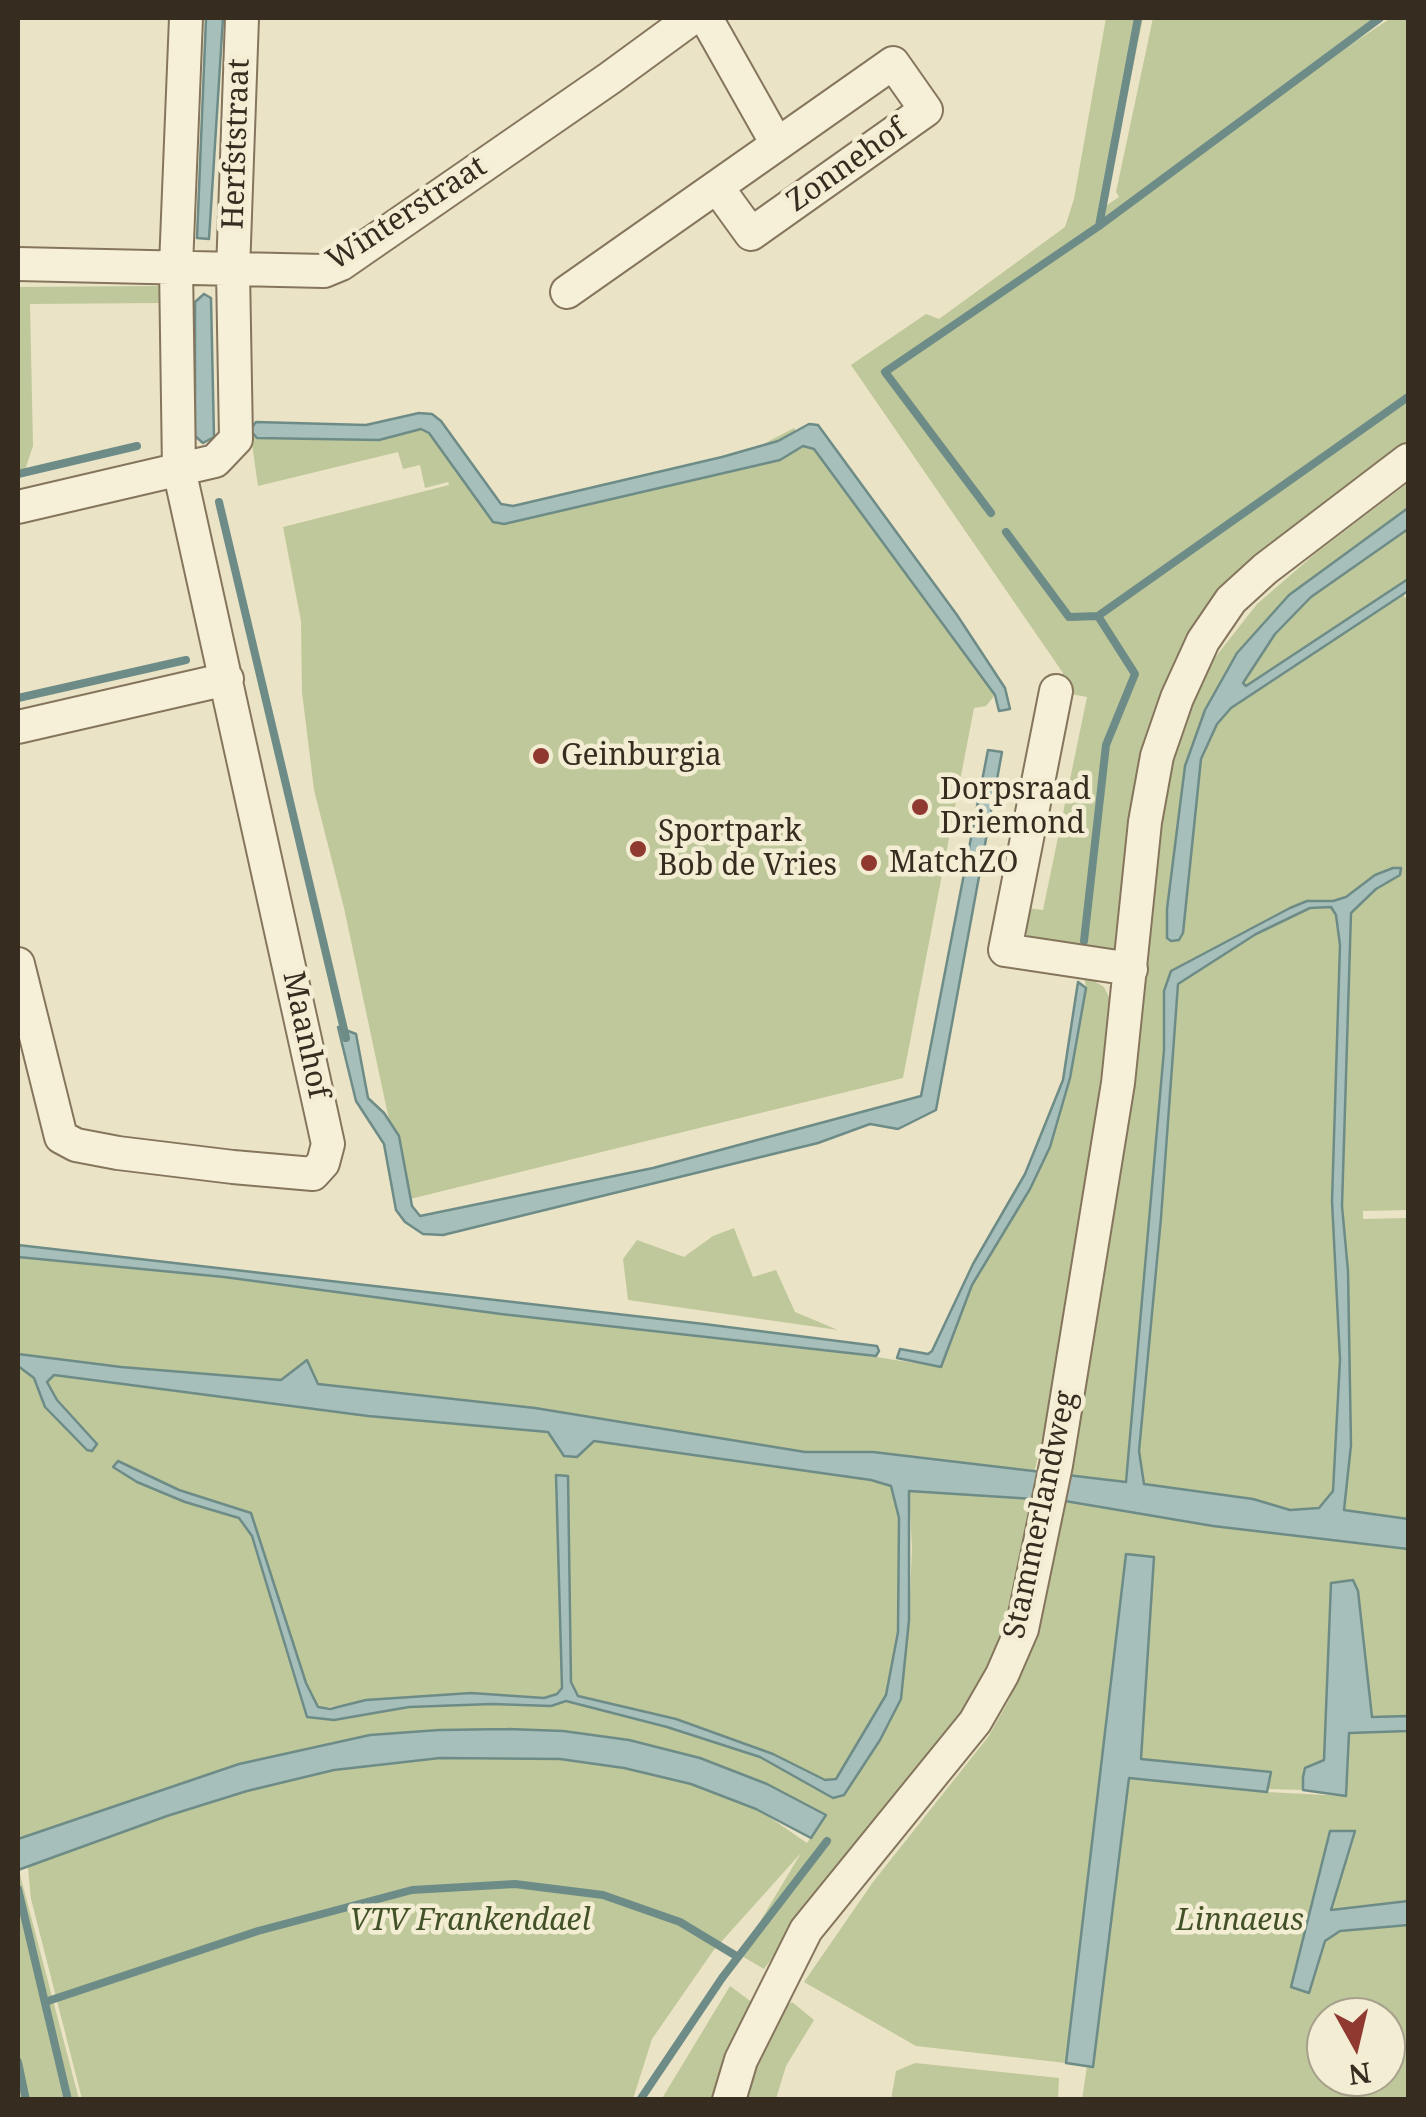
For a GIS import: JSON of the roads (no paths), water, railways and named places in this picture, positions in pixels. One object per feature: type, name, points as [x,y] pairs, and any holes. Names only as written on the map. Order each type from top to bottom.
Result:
[{"type":"street","name":"Herfststraat","points":[[186,18],[176,266],[179,469],[227,679]]},
{"type":"street","name":"Herfststraat","points":[[18,507],[216,461],[236,439],[237,354],[232,271],[242,18]]},
{"type":"street","name":"Winterstraat","points":[[18,264],[324,272],[341,264],[692,18]]},
{"type":"street","name":"Zonnehof","points":[[706,18],[776,144]]},
{"type":"street","name":"Zonnehof","points":[[567,292],[893,63],[926,110],[751,234],[717,187]]},
{"type":"street","name":"Stammerlandweg","points":[[729,2100],[748,2044],[806,1930],[975,1722],[1022,1629],[1056,1465],[1105,1172],[1145,822],[1158,756],[1177,698],[1204,641],[1231,600],[1264,569],[1408,460]]},
{"type":"street","points":[[18,727],[227,679]]},
{"type":"street","name":"Maanhof","points":[[18,964],[61,1137],[76,1145],[118,1153],[233,1167],[313,1174],[324,1163],[328,1144],[322,1112],[227,679]]},
{"type":"street","points":[[1056,691],[1005,950],[1131,969]]},
{"type":"water","points":[[206,18],[223,18],[209,239],[197,238]]},
{"type":"water","points":[[204,294],[211,298],[214,437],[203,443],[195,436],[195,302]]},
{"type":"water","points":[[419,413],[432,414],[441,421],[501,504],[513,506],[722,457],[778,441],[809,424],[818,425],[957,615],[1005,688],[1010,709],[999,711],[995,695],[814,449],[803,446],[780,460],[504,524],[493,522],[429,433],[421,429],[379,440],[257,438],[250,430],[256,422],[366,425]]},
{"type":"water","points":[[1408,508],[1408,529],[1311,597],[1275,634],[1243,683],[1246,686],[1408,579],[1408,591],[1231,708],[1217,724],[1201,759],[1183,933],[1179,940],[1171,941],[1167,938],[1167,909],[1185,766],[1205,710],[1237,653],[1289,595]]},
{"type":"water","points":[[988,750],[1002,752],[936,1110],[898,1129],[870,1124],[818,1143],[443,1235],[423,1234],[405,1222],[396,1210],[384,1144],[356,1101],[338,1027],[356,1034],[368,1098],[399,1136],[412,1206],[420,1216],[653,1168],[921,1096]]},
{"type":"water","points":[[1401,868],[1400,875],[1376,889],[1351,913],[1342,1206],[1348,1271],[1351,1445],[1344,1510],[1408,1519],[1408,1549],[1213,1526],[1065,1501],[909,1491],[909,1620],[901,1699],[844,1795],[833,1798],[760,1757],[667,1727],[566,1701],[551,1706],[409,1707],[334,1720],[307,1717],[252,1536],[239,1518],[185,1502],[113,1467],[118,1461],[179,1490],[251,1513],[306,1683],[318,1707],[330,1709],[366,1700],[471,1693],[544,1698],[557,1694],[562,1688],[556,1475],[568,1476],[571,1682],[578,1696],[676,1719],[773,1754],[825,1780],[836,1779],[886,1695],[898,1632],[899,1518],[891,1486],[594,1441],[577,1457],[564,1456],[548,1432],[368,1416],[54,1375],[47,1382],[57,1400],[97,1444],[92,1451],[45,1407],[34,1378],[18,1366],[18,1354],[281,1380],[307,1360],[318,1384],[535,1408],[805,1452],[873,1452],[1126,1482],[1164,1050],[1164,991],[1171,971],[1290,908],[1307,901],[1346,897],[1375,875]],"holes":[[[1331,907],[1336,915],[1340,945],[1332,1201],[1340,1360],[1333,1491],[1319,1508],[1290,1510],[1253,1499],[1144,1484],[1139,1451],[1178,984],[1256,934],[1310,908]]]},
{"type":"water","points":[[1078,982],[1086,988],[1070,1078],[1050,1147],[1030,1189],[972,1285],[941,1367],[897,1358],[900,1349],[928,1354],[932,1351],[973,1264],[1025,1174],[1063,1080]]},
{"type":"water","points":[[18,1245],[704,1324],[877,1346],[879,1351],[876,1356],[501,1314],[224,1277],[18,1257]]},
{"type":"water","points":[[1126,1554],[1154,1557],[1141,1759],[1271,1772],[1267,1792],[1129,1778],[1093,2067],[1066,2063]]},
{"type":"water","points":[[1353,1580],[1358,1591],[1372,1717],[1408,1716],[1408,1731],[1349,1733],[1346,1796],[1303,1790],[1303,1777],[1305,1768],[1324,1760],[1331,1583]]},
{"type":"water","points":[[508,1729],[629,1740],[700,1758],[767,1784],[826,1815],[811,1838],[756,1809],[691,1784],[624,1768],[560,1759],[440,1758],[334,1770],[247,1791],[18,1870],[18,1839],[239,1764],[370,1735]]},
{"type":"water","points":[[1330,1831],[1355,1831],[1331,1910],[1408,1901],[1408,1925],[1340,1931],[1325,1941],[1309,1993],[1291,1987]]},
{"type":"waterway","points":[[1099,226],[1138,18]]},
{"type":"waterway","points":[[991,513],[885,372],[1099,226],[1380,18]]},
{"type":"waterway","points":[[1006,532],[1069,617],[1098,616],[1408,397]]},
{"type":"waterway","points":[[18,474],[137,446]]},
{"type":"waterway","points":[[219,502],[346,1038]]},
{"type":"waterway","points":[[1084,941],[1106,745],[1135,674],[1098,616]]},
{"type":"waterway","points":[[18,698],[186,660]]},
{"type":"waterway","points":[[640,2100],[722,1978],[827,1841]]},
{"type":"waterway","points":[[45,2002],[258,1931],[412,1890],[515,1884],[603,1895],[680,1922],[738,1957]]},
{"type":"waterway","points":[[18,1889],[68,2100]]},
{"type":"waterway","points":[[18,2062],[26,2100]]},
{"type":"place","name":"Geinburgia","points":[[541,756]]},
{"type":"place","name":"Dorpsraad Driemond","points":[[920,807]]},
{"type":"place","name":"Sportpark Bob de Vries","points":[[638,849]]},
{"type":"place","name":"MatchZO","points":[[869,863]]},
{"type":"park label","name":"VTV Frankendael","points":[[470,1921]]},
{"type":"park label","name":"Linnaeus","points":[[1240,1921]]}]
